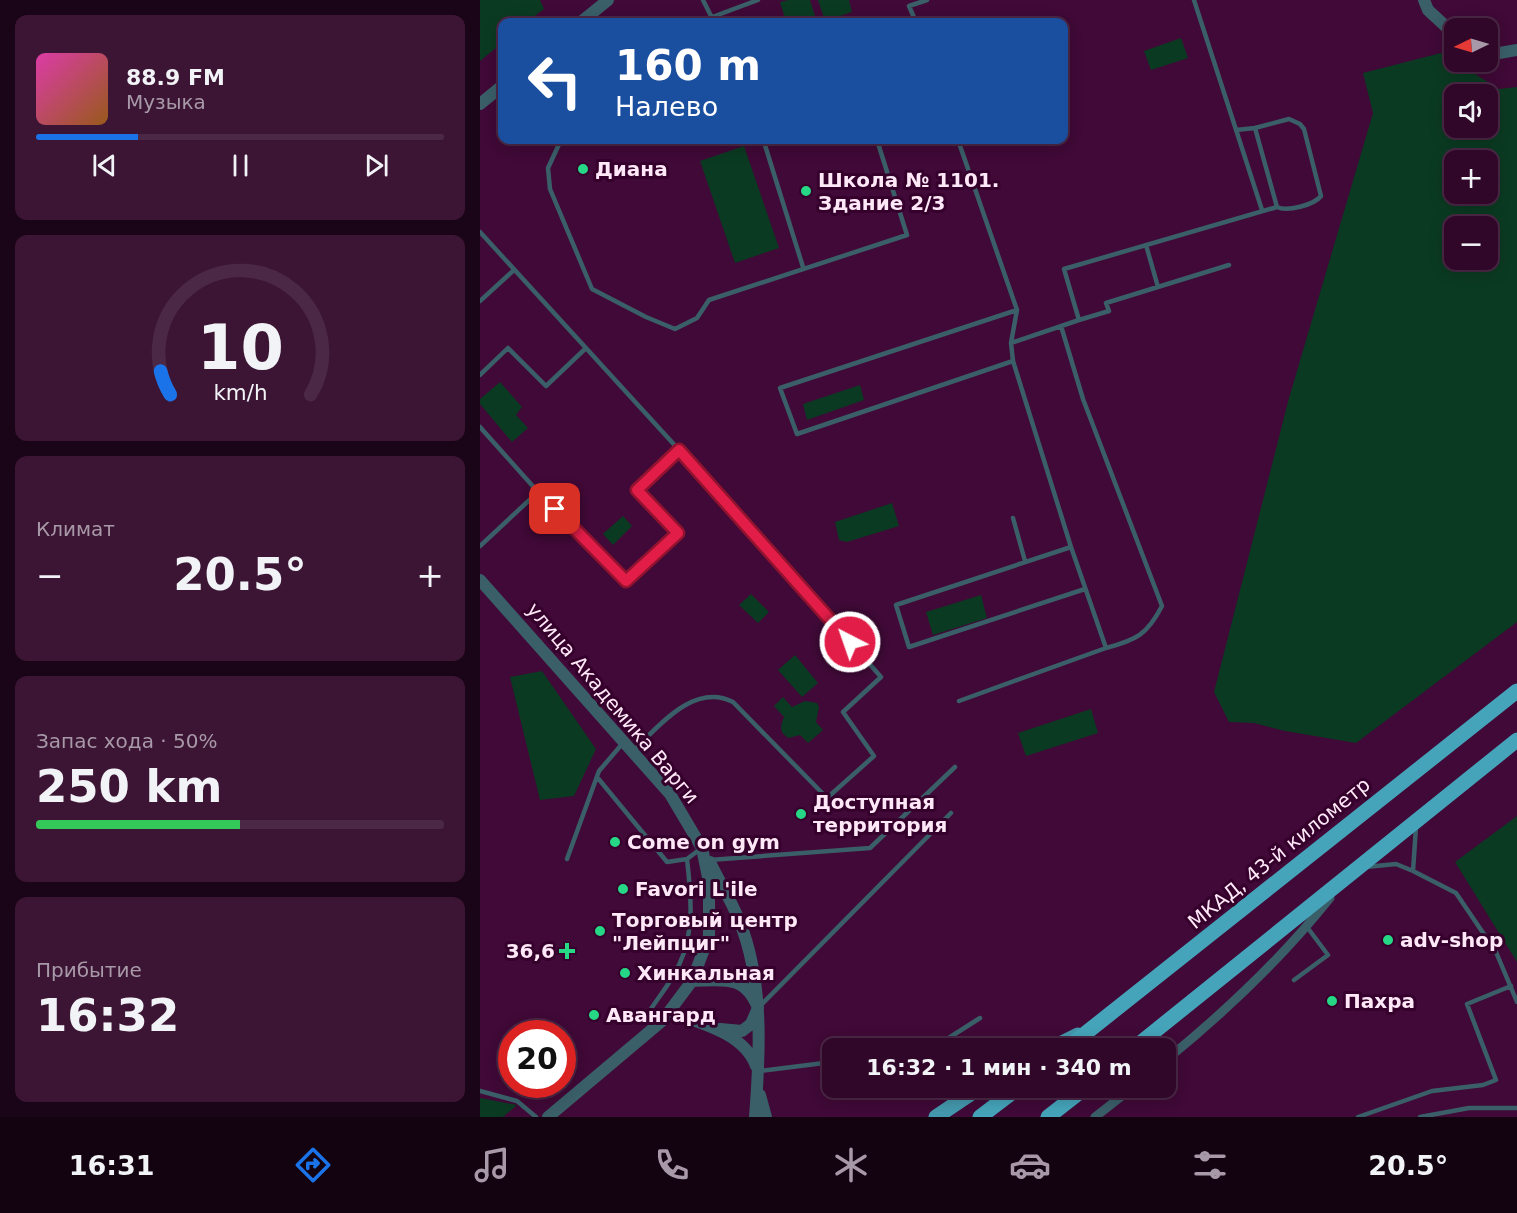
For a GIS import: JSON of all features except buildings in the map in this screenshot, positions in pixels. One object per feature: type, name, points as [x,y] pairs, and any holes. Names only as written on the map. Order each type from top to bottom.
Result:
[{"type":"highway","name":"МКАД, 43-й километр","points":[[1080,1038],[1517,690]]},
{"type":"highway","points":[[1146,1038],[1517,740]]},
{"type":"highway","points":[[981,1117],[1005,1098]]},
{"type":"highway","points":[[1048,1117],[1072,1098]]},
{"type":"main road","points":[[1072,1038],[1097,1025]]},
{"type":"main road","points":[[936,1117],[964,1098]]},
{"type":"street","points":[[586,18],[609,0]]},
{"type":"street","points":[[1424,0],[1428,10],[1444,25]]},
{"type":"street","points":[[1498,53],[1517,50]]},
{"type":"street","points":[[480,104],[498,89]]},
{"type":"street","name":"улица Академика Варги","points":[[480,580],[670,794],[700,842],[709,882],[709,936],[692,981],[666,1016],[548,1117]]},
{"type":"street","points":[[700,842],[740,920],[749,952],[758,1008],[755,1117]]},
{"type":"street","points":[[1176,1051],[1236,999],[1306,927],[1345,878]]},
{"type":"street","points":[[666,1016],[742,1031],[751,1024],[758,1008],[753,996],[745,987],[735,982],[692,981]]},
{"type":"street","points":[[709,1026],[743,1046],[753,1057],[758,1071],[760,1098],[766,1117]]},
{"type":"street","points":[[1095,1117],[1119,1098]]},
{"type":"lane","points":[[703,0],[712,16]]},
{"type":"lane","points":[[708,18],[758,0]]},
{"type":"lane","points":[[906,0],[914,18]]},
{"type":"lane","points":[[909,6],[927,0]]},
{"type":"lane","points":[[1194,0],[1262,210]]},
{"type":"lane","points":[[1079,320],[1064,269],[1262,210],[1277,207],[1287,209],[1317,200],[1320,189],[1304,129],[1294,120],[1288,119],[1255,128],[1236,130]]},
{"type":"lane","points":[[1255,128],[1277,207]]},
{"type":"lane","points":[[559,144],[548,168],[550,189],[592,290],[646,317],[675,328],[697,318],[709,300],[803,267],[907,235],[878,144]]},
{"type":"lane","points":[[765,144],[803,267]]},
{"type":"lane","points":[[959,144],[1017,310],[1011,343],[1013,361],[1071,547],[1106,648]]},
{"type":"lane","points":[[480,232],[679,450],[881,677],[843,711],[874,756],[827,798],[733,702],[720,696],[694,700],[629,746],[610,756],[597,777],[567,859]]},
{"type":"lane","points":[[1146,245],[1158,287]]},
{"type":"lane","points":[[1011,343],[1109,311],[1106,303],[1229,265]]},
{"type":"lane","points":[[481,299],[514,270]]},
{"type":"lane","points":[[1013,361],[797,434],[780,388],[1017,310]]},
{"type":"lane","points":[[959,701],[1137,639],[1153,623],[1162,606],[1083,399],[1061,326]]},
{"type":"lane","points":[[480,375],[507,348],[546,386],[586,348]]},
{"type":"lane","points":[[480,427],[538,492],[626,581],[678,533],[637,490],[679,450]]},
{"type":"lane","points":[[480,546],[538,492]]},
{"type":"lane","points":[[1013,518],[1025,561]]},
{"type":"lane","points":[[1071,547],[896,605],[909,647],[1085,590]]},
{"type":"lane","points":[[710,860],[870,848],[954,767]]},
{"type":"lane","points":[[597,777],[667,862],[687,859],[700,842]]},
{"type":"lane","points":[[758,1008],[951,813]]},
{"type":"lane","points":[[1413,872],[1418,819]]},
{"type":"lane","points":[[666,1016],[651,1009],[679,966],[688,937],[692,898],[687,859]]},
{"type":"lane","points":[[1357,868],[1396,864],[1456,892],[1496,952],[1517,1002]]},
{"type":"lane","points":[[1294,980],[1328,954],[1306,927]]},
{"type":"lane","points":[[1358,1117],[1432,1091],[1483,1085],[1496,1080],[1467,1004],[1511,986]]},
{"type":"lane","points":[[949,1038],[980,1018]]},
{"type":"lane","points":[[758,1071],[822,1063]]},
{"type":"lane","points":[[480,1091],[517,1101],[536,1117]]},
{"type":"lane","points":[[1420,1117],[1469,1108],[1517,1108]]},
{"type":"green space","points":[[480,0],[540,0],[544,9],[532,18],[498,18],[498,46],[480,61]]},
{"type":"green space","points":[[810,0],[816,18],[785,18],[780,2]]},
{"type":"green space","points":[[818,0],[849,0],[852,12],[834,18],[824,18]]},
{"type":"green space","points":[[1181,38],[1188,58],[1151,70],[1144,51]]},
{"type":"green space","points":[[1441,53],[1444,55],[1444,72],[1472,72],[1491,84],[1444,84],[1444,138],[1498,138],[1498,88],[1517,87],[1517,622],[1356,743],[1285,731],[1254,723],[1229,722],[1214,692],[1289,398],[1373,113],[1363,73]]},
{"type":"green space","points":[[744,146],[779,248],[735,263],[700,161]]},
{"type":"green space","points":[[500,382],[522,407],[516,415],[528,428],[512,442],[480,404],[480,399]]},
{"type":"green space","points":[[860,385],[864,400],[807,420],[803,404]]},
{"type":"green space","points":[[892,503],[899,526],[847,542],[839,540],[835,522]]},
{"type":"green space","points":[[623,516],[632,526],[613,545],[603,534]]},
{"type":"green space","points":[[751,594],[769,612],[758,623],[739,605]]},
{"type":"green space","points":[[981,595],[987,618],[933,635],[926,612]]},
{"type":"green space","points":[[795,655],[818,683],[802,697],[778,670]]},
{"type":"green space","points":[[542,671],[596,749],[574,796],[540,800],[510,677]]},
{"type":"green space","points":[[783,697],[792,707],[805,701],[817,703],[819,707],[816,722],[823,730],[808,743],[800,735],[789,738],[782,732],[784,717],[774,706]]},
{"type":"green space","points":[[1091,709],[1098,733],[1026,756],[1018,733]]},
{"type":"green space","points":[[1517,816],[1517,962],[1455,862]]},
{"type":"green space","points":[[480,1098],[517,1105],[503,1117],[480,1117]]},
{"type":"place","name":"Диана","points":[[583,169]]},
{"type":"place","name":"Школа № 1101. Здание 2/3","points":[[806,191]]},
{"type":"place","name":"Доступная территория","points":[[801,814]]},
{"type":"place","name":"Come on gym","points":[[615,842]]},
{"type":"place","name":"Favori L'ile","points":[[623,889]]},
{"type":"place","name":"Торговый центр \"Лейпциг\"","points":[[600,931]]},
{"type":"place","name":"adv-shop","points":[[1388,940]]},
{"type":"place","name":"36,6","points":[[567,951]]},
{"type":"place","name":"Хинкальная","points":[[625,973]]},
{"type":"place","name":"Пахра","points":[[1332,1001]]},
{"type":"place","name":"Авангард","points":[[594,1015]]},
{"type":"route","points":[[555,509],[626,581],[678,533],[637,490],[679,450],[850,642]]}]
